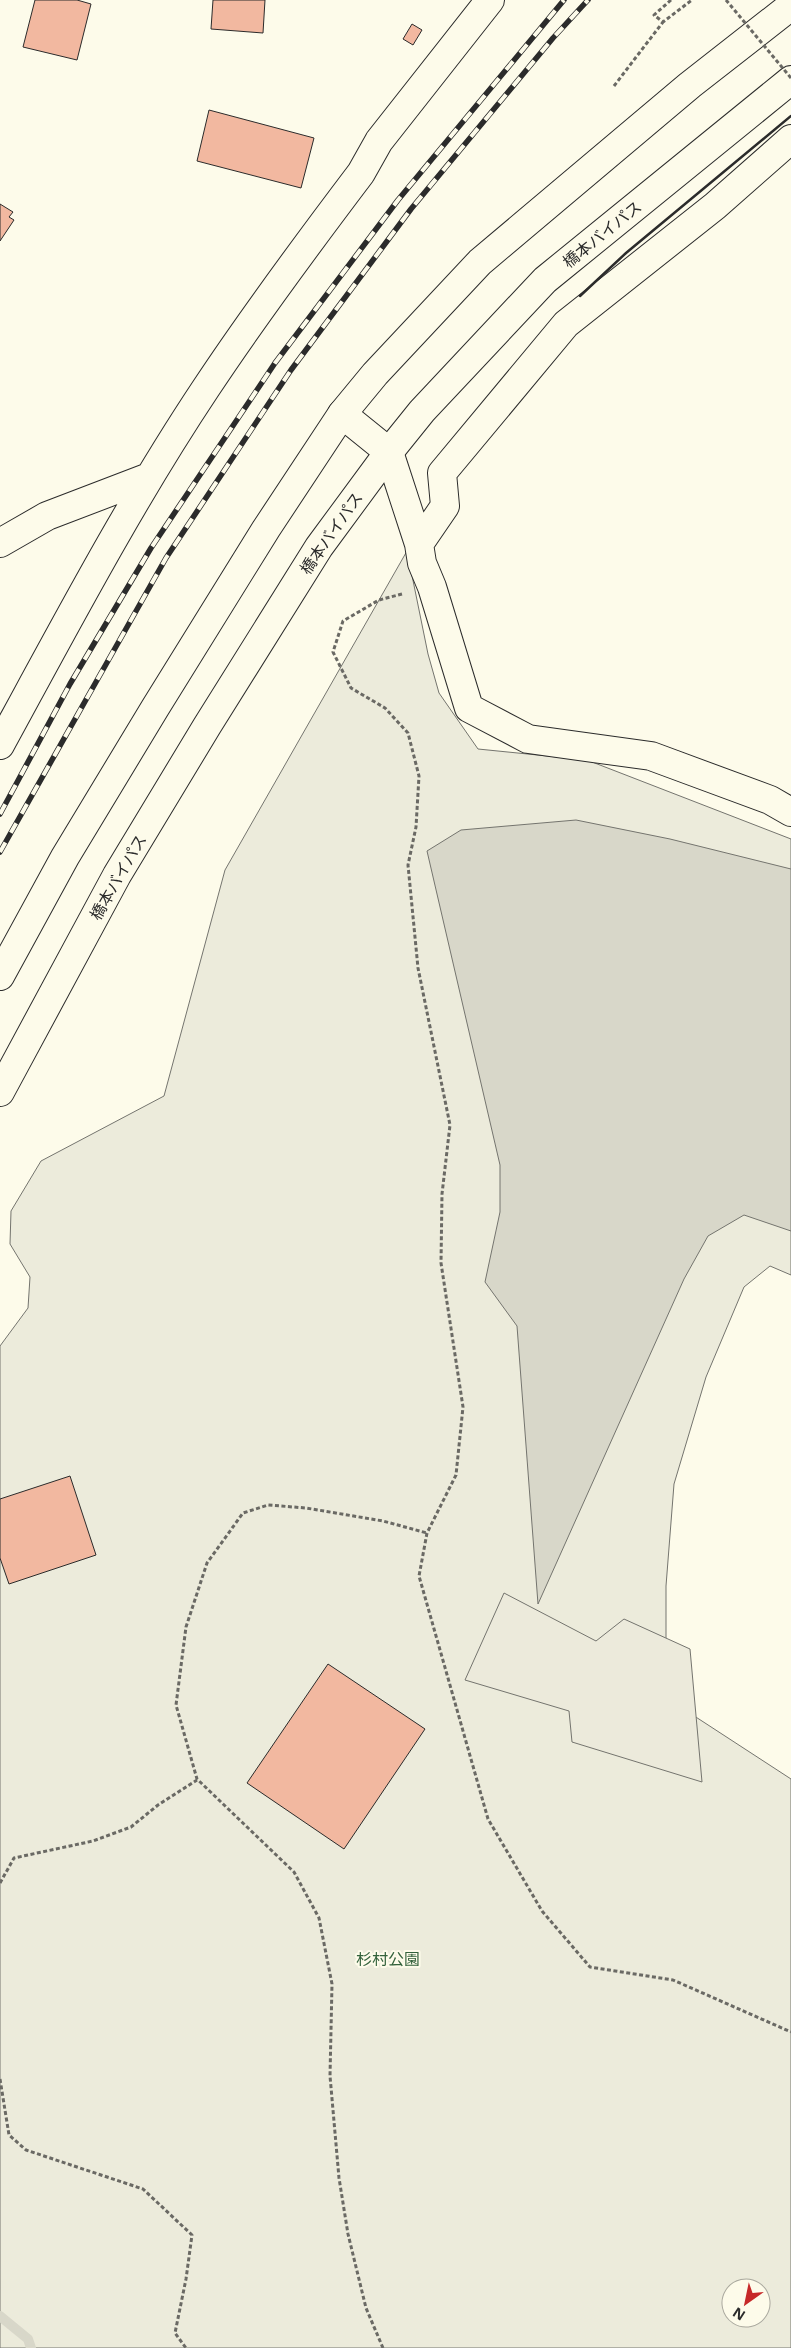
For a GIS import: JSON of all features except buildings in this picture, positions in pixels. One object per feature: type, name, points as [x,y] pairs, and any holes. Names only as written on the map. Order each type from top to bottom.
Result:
[{"type":"main road","points":[[0,745],[87,585],[149,477],[206,387],[361,173],[379,141],[490,0]]},
{"type":"main road","points":[[0,976],[65,857],[154,708],[266,529],[342,414],[376,374],[480,262],[690,85],[791,6]]},
{"type":"main road","name":"橋本バイパス","points":[[0,1092],[118,875],[207,726],[319,547],[389,452],[422,411],[545,280],[791,79]]},
{"type":"main road","points":[[420,544],[445,506],[442,474],[566,324],[715,206],[791,139]]},
{"type":"main road","points":[[342,414],[389,452],[420,544],[422,563],[432,587],[469,708],[528,739],[651,756],[770,800],[791,812]]},
{"type":"main road","points":[[0,543],[47,516],[149,477]]},
{"type":"path","points":[[663,22],[654,15],[671,0]]},
{"type":"path","points":[[614,86],[663,22],[692,0]]},
{"type":"path","points":[[726,0],[791,79]]},
{"type":"path","points":[[432,587],[379,600],[343,621],[333,652],[351,688],[385,708],[408,733],[419,776],[416,827],[408,865],[418,968],[450,1125],[442,1194],[441,1263],[463,1407],[456,1475],[427,1533],[419,1576],[488,1819],[542,1911],[590,1967],[673,1980],[791,2032]]},
{"type":"path","points":[[383,2348],[366,2308],[348,2234],[341,2187],[330,2076],[332,1984],[319,1918],[294,1872],[197,1779],[176,1705],[186,1627],[207,1563],[243,1513],[268,1505],[306,1508],[383,1521],[427,1533]]},
{"type":"path","points":[[0,1884],[14,1858],[93,1841],[131,1827],[158,1804],[197,1779]]},
{"type":"path","points":[[0,2079],[9,2134],[26,2150],[143,2190],[192,2235],[186,2279],[175,2333],[186,2348]]},
{"type":"green space","name":"杉村公園","points":[[407,551],[428,654],[439,693],[478,749],[587,760],[791,839],[791,1275],[770,1266],[744,1287],[706,1377],[674,1484],[666,1586],[666,1641],[682,1708],[791,1779],[791,2348],[0,2348],[0,1346],[28,1308],[30,1277],[10,1244],[11,1211],[41,1161],[164,1096],[225,870]]},
{"type":"shaded area","points":[[576,820],[670,839],[791,869],[791,1231],[744,1215],[708,1236],[684,1279],[538,1604],[517,1326],[485,1282],[500,1212],[500,1165],[427,851],[461,830]]},
{"type":"shaded area","points":[[504,1593],[596,1641],[624,1619],[690,1649],[702,1782],[572,1742],[569,1711],[465,1680]]},
{"type":"waterway","points":[[0,2316],[28,2339],[31,2348]]},
{"type":"railway","points":[[0,814],[70,684],[151,548],[275,363],[398,200],[564,0]]},
{"type":"railway","points":[[0,852],[166,558],[291,370],[411,209],[553,38],[588,0]]},
{"type":"wall","points":[[580,296],[626,253],[791,116]]}]
